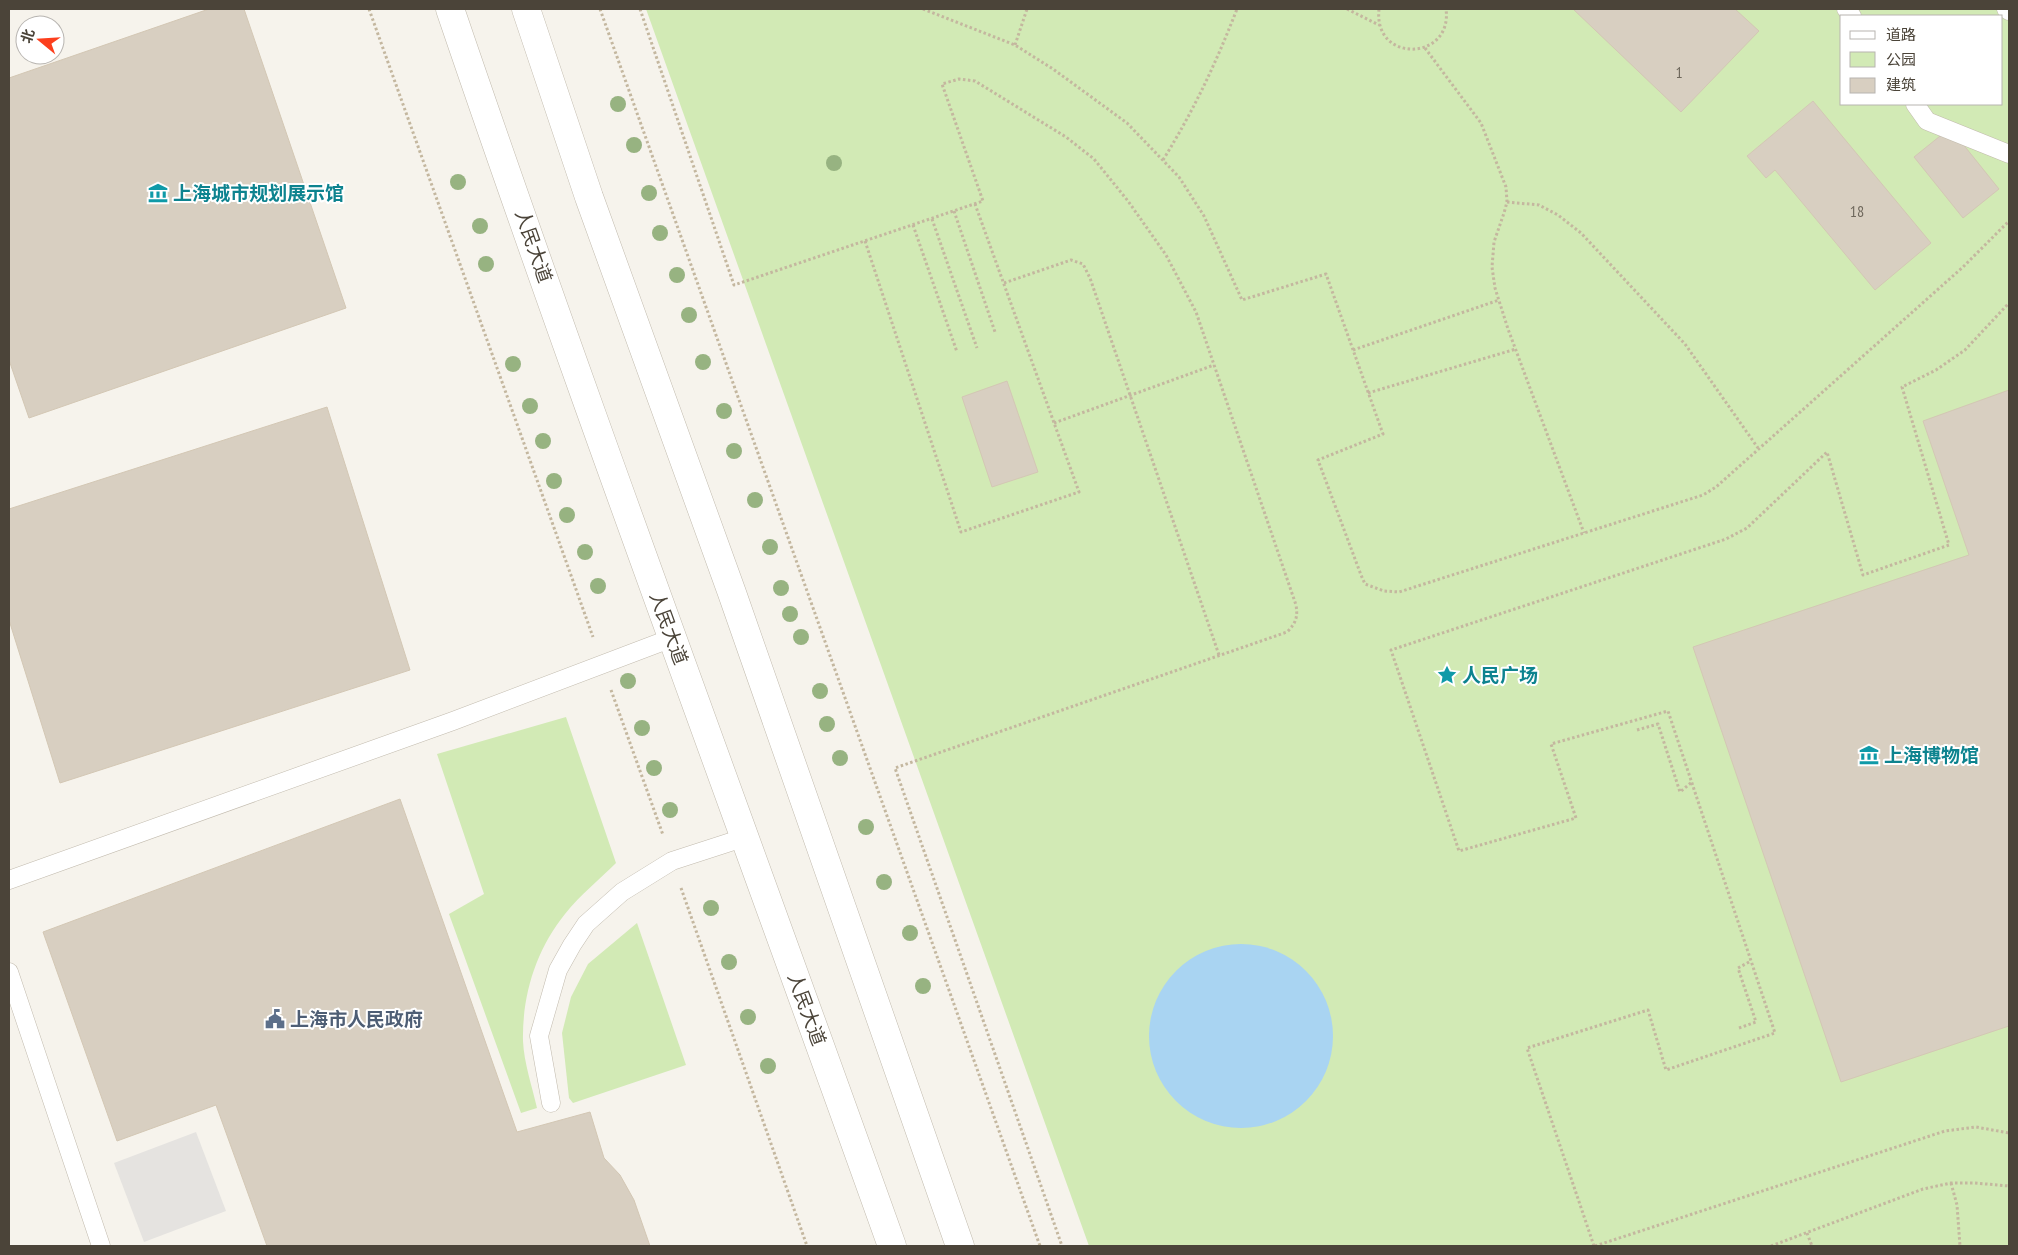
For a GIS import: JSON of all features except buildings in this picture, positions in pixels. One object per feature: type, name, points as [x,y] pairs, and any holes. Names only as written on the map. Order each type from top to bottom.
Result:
[{"type":"street","name":"人民大道","points":[[450,9],[672,638],[746,837],[892,1246]]},
{"type":"street","points":[[526,9],[589,197],[732,593],[960,1246]]},
{"type":"lane","points":[[1916,105],[1927,121],[2009,154]]},
{"type":"lane","points":[[9,880],[443,724],[672,638]]},
{"type":"lane","points":[[552,1103],[539,1036],[558,970],[586,924],[622,892],[672,861],[746,837]]},
{"type":"lane","points":[[9,972],[102,1246]]},
{"type":"path","points":[[369,9],[807,1246]]},
{"type":"path","points":[[600,9],[1040,1246]]},
{"type":"path","points":[[640,9],[734,285],[984,201],[942,84],[958,79],[975,81],[1066,138],[1094,159],[1128,201],[1166,255],[1196,312],[1296,605],[1298,616],[1294,625],[1287,632],[895,768],[1062,1246]]},
{"type":"path","points":[[924,9],[1015,45],[1053,69],[1127,123],[1180,177],[1204,216],[1242,300],[1326,274],[1383,434],[1318,460],[1366,584],[1384,592],[1399,592],[1702,495],[1716,487],[1963,267],[2009,221]]},
{"type":"path","points":[[1015,45],[1027,9]]},
{"type":"path","points":[[1163,160],[1188,120],[1215,66],[1238,9]]},
{"type":"path","points":[[1347,9],[1379,25]]},
{"type":"path","points":[[1379,9],[1379,25],[1384,36],[1391,43],[1404,50],[1425,48],[1438,38],[1446,23],[1446,9]]},
{"type":"path","points":[[1425,48],[1481,123],[1506,187],[1507,202],[1494,242],[1492,267],[1499,300],[1584,533]]},
{"type":"path","points":[[1507,202],[1539,205],[1558,215],[1581,232],[1684,344],[1758,448]]},
{"type":"path","points":[[865,241],[962,532],[1080,492],[975,204]]},
{"type":"path","points":[[954,211],[995,332]]},
{"type":"path","points":[[932,219],[977,348]]},
{"type":"path","points":[[913,225],[956,352]]},
{"type":"path","points":[[1004,283],[1071,260],[1083,264],[1090,278],[1131,395],[1219,655]]},
{"type":"path","points":[[1353,350],[1499,300]]},
{"type":"path","points":[[2009,302],[1965,350],[1936,370],[1902,387],[1949,545],[1863,575],[1827,452],[1747,528],[1726,539],[1391,650],[1459,851],[1576,818],[1551,744],[1668,712],[1692,782],[1775,1033],[1666,1070],[1648,1010],[1527,1048],[1594,1246],[1945,1131],[1976,1127],[2009,1133]]},
{"type":"path","points":[[1368,393],[1516,349]]},
{"type":"path","points":[[1054,423],[1214,365]]},
{"type":"path","points":[[1637,730],[1658,724],[1680,792],[1692,782]]},
{"type":"path","points":[[1739,1028],[1756,1022],[1738,968],[1752,961]]},
{"type":"path","points":[[1771,1246],[1923,1190],[1951,1183],[2009,1186]]},
{"type":"path","points":[[1951,1183],[1957,1205],[1960,1246]]},
{"type":"path","points":[[1808,1233],[1812,1246]]},
{"type":"green space","name":"人民广场","points":[[646,9],[2009,9],[2009,1246],[1089,1246]]},
{"type":"green space","points":[[566,717],[616,863],[565,914],[546,943],[539,958],[528,990],[523,1024],[524,1049],[537,1108],[521,1113],[449,914],[484,894],[437,754]]},
{"type":"green space","points":[[637,923],[686,1065],[573,1103],[569,1098],[562,1033],[571,997],[588,964]]},
{"type":"shaded area","points":[[196,1132],[226,1211],[144,1242],[114,1163]]},
{"type":"water","points":[[1250,944],[1259,945],[1285,955],[1300,965],[1312,977],[1322,992],[1329,1009],[1332,1018],[1332,1054],[1322,1080],[1312,1095],[1300,1107],[1285,1117],[1259,1127],[1232,1128],[1223,1127],[1197,1117],[1182,1107],[1170,1095],[1160,1080],[1150,1054],[1149,1027],[1150,1018],[1160,992],[1170,977],[1182,965],[1197,955],[1223,945]]},
{"type":"place","name":"上海城市规划展示馆","points":[[158,193]]},
{"type":"place","name":"人民广场","points":[[1447,675]]},
{"type":"place","name":"上海博物馆","points":[[1869,755]]},
{"type":"place","name":"上海市人民政府","points":[[275,1019]]}]
